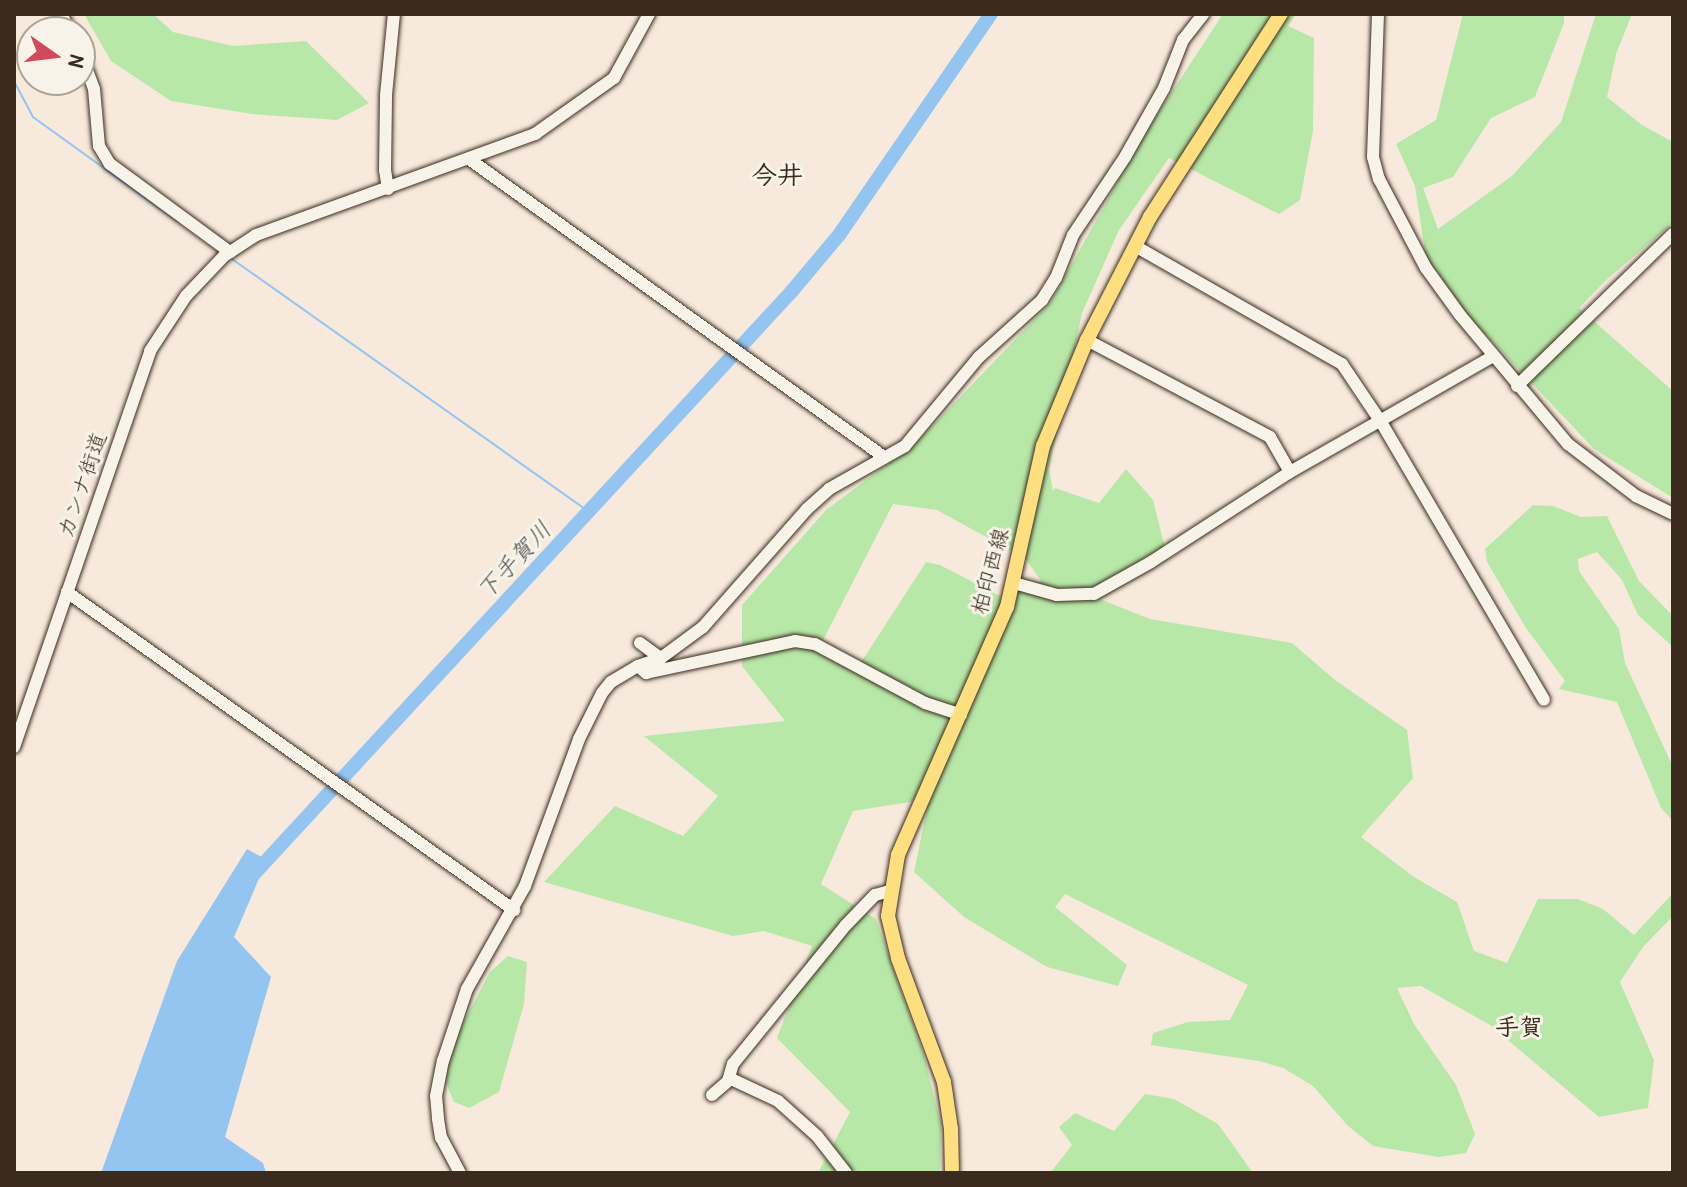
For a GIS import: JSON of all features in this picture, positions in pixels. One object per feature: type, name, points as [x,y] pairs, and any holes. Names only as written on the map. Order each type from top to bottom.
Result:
[{"type":"main road","name":"柏印西線","points":[[952,1173],[949,1105],[937,1062],[898,958],[888,916],[890,891],[909,827],[961,715],[1014,583],[1043,446],[1087,340],[1165,192],[1281,14]]},
{"type":"street","points":[[388,189],[385,170],[386,95],[394,14]]},
{"type":"street","name":"カンナ街道","points":[[15,739],[150,351],[186,296],[227,254],[278,225],[388,189],[535,134],[614,78],[649,14]]},
{"type":"street","points":[[460,1173],[441,1138],[436,1096],[438,1079],[467,989],[514,910],[538,856],[594,707],[611,682],[638,666],[661,658],[703,627],[771,548],[829,489],[905,446],[979,357],[1042,300],[1056,278],[1073,235],[1133,143],[1164,88],[1183,40],[1203,14]]},
{"type":"street","points":[[1378,14],[1372,138],[1379,179],[1426,268],[1550,427],[1593,466],[1636,496],[1673,514]]},
{"type":"street","points":[[95,96],[99,146],[110,164],[227,254]]},
{"type":"street","points":[[469,159],[884,457]]},
{"type":"street","points":[[1517,386],[1673,234]]},
{"type":"street","points":[[1135,246],[1342,364],[1381,422],[1544,700]]},
{"type":"street","points":[[1087,340],[1270,437],[1290,472]]},
{"type":"street","points":[[1014,583],[1057,595],[1094,594],[1151,562],[1290,472],[1493,356]]},
{"type":"street","points":[[67,592],[514,910]]},
{"type":"street","points":[[638,666],[646,673],[795,641],[815,644],[925,703],[961,715]]},
{"type":"street","points":[[640,643],[661,658]]},
{"type":"street","points":[[712,1095],[729,1078],[733,1064],[846,925],[875,895],[890,891]]},
{"type":"street","points":[[729,1078],[778,1101],[817,1136],[846,1173]]},
{"type":"green space","points":[[153,14],[173,32],[233,46],[306,41],[369,103],[337,120],[252,114],[171,101],[111,61],[96,35],[96,16],[85,16]]},
{"type":"green space","points":[[1223,14],[1296,14],[1288,26],[1314,38],[1313,131],[1300,200],[1279,214],[1169,158],[1119,230],[1082,313],[1049,470],[1053,491],[1055,488],[1099,503],[1126,469],[1153,500],[1168,560],[1100,599],[1150,619],[1292,643],[1335,680],[1407,730],[1413,778],[1361,837],[1414,877],[1457,902],[1474,951],[1507,963],[1538,899],[1578,899],[1603,909],[1634,935],[1673,893],[1673,916],[1643,947],[1620,982],[1654,1060],[1648,1108],[1599,1117],[1490,1025],[1421,986],[1397,988],[1414,1024],[1456,1085],[1475,1134],[1466,1153],[1439,1157],[1373,1146],[1348,1126],[1313,1086],[1283,1068],[1259,1061],[1151,1045],[1153,1033],[1188,1022],[1230,1020],[1248,985],[1065,894],[1055,907],[1127,965],[1118,986],[1047,967],[964,917],[914,872],[929,799],[853,811],[821,884],[876,919],[924,1056],[941,1124],[940,1173],[818,1173],[850,1112],[777,1038],[812,946],[764,931],[733,936],[544,882],[615,806],[683,836],[718,796],[644,736],[785,721],[742,666],[742,605],[826,510],[918,441],[1051,302],[1143,136]],"holes":[[[893,504],[937,510],[1026,559],[1041,581],[1000,596],[940,565],[926,562],[860,664],[819,648]]]},
{"type":"green space","points":[[1463,14],[1564,14],[1564,23],[1535,97],[1491,118],[1453,177],[1423,188],[1438,229],[1512,176],[1561,122],[1596,14],[1632,14],[1616,54],[1607,97],[1642,125],[1673,142],[1673,223],[1605,281],[1579,308],[1673,391],[1673,498],[1594,449],[1454,301],[1426,258],[1415,186],[1396,144],[1436,120]]},
{"type":"green space","points":[[1533,505],[1553,506],[1581,517],[1607,516],[1639,581],[1673,616],[1673,647],[1638,615],[1622,580],[1597,552],[1578,559],[1579,571],[1619,629],[1625,663],[1673,767],[1673,821],[1661,808],[1617,702],[1559,689],[1565,681],[1526,628],[1487,562],[1485,549]]},
{"type":"green space","points":[[508,956],[527,962],[524,1004],[499,1092],[469,1108],[454,1102],[444,1078],[459,1031],[490,972]]},
{"type":"green space","points":[[1145,1094],[1174,1099],[1218,1124],[1253,1173],[1050,1173],[1072,1145],[1059,1127],[1075,1113],[1114,1131]]},
{"type":"water","points":[[247,849],[267,860],[234,937],[271,977],[225,1137],[263,1163],[266,1173],[101,1173],[177,961]]},
{"type":"waterway","name":"下手賀川","points":[[254,874],[792,291],[839,235],[991,14]]},
{"type":"waterway","points":[[14,81],[33,117],[177,221]]},
{"type":"waterway","points":[[232,259],[588,511]]},
{"type":"district","name":"今井","points":[[777,175]]},
{"type":"district","name":"手賀","points":[[1519,1027]]}]
